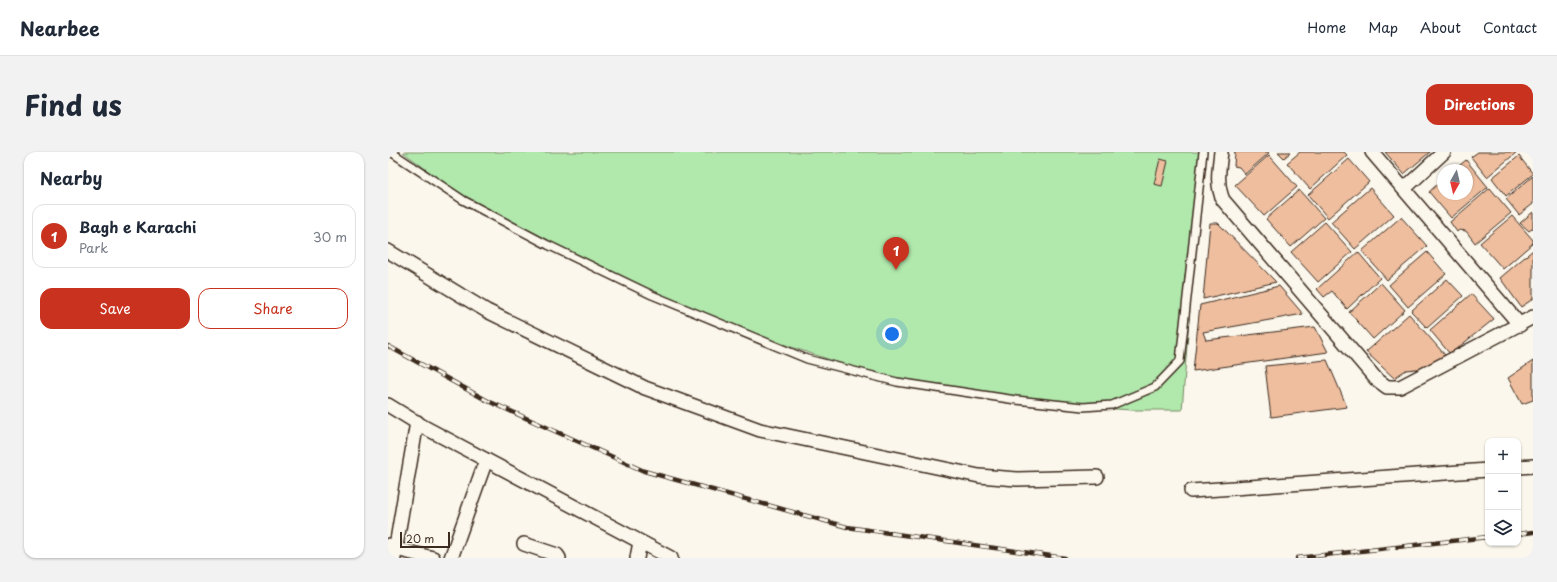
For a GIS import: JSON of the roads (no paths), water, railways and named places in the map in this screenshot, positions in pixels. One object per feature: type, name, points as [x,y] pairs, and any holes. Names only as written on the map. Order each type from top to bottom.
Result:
[{"type":"street","points":[[1221,152],[1218,178],[1219,190],[1223,200],[1376,379],[1387,387],[1400,387],[1533,317]]},
{"type":"street","points":[[1372,152],[1520,325]]},
{"type":"street","points":[[1404,189],[1444,152]]},
{"type":"street","points":[[388,251],[487,311],[645,388],[760,430],[979,476],[1017,479],[1097,477]]},
{"type":"street","points":[[388,405],[486,460],[671,558]]},
{"type":"street","points":[[417,422],[393,550],[433,558]]},
{"type":"street","points":[[451,558],[486,460]]},
{"type":"street","points":[[1521,468],[1533,466]]},
{"type":"street","points":[[1191,491],[1485,470]]},
{"type":"street","points":[[637,558],[640,542]]},
{"type":"street","points":[[524,544],[557,555],[559,558]]},
{"type":"lane","points":[[391,152],[463,200],[548,245],[652,294],[807,359],[897,382],[1016,400],[1083,406],[1112,405],[1155,388],[1180,361],[1203,152]]},
{"type":"railway","points":[[388,346],[488,401],[644,471],[847,527],[1065,558]]},
{"type":"railway","points":[[1521,534],[1533,532]]},
{"type":"railway","points":[[1297,558],[1485,537]]},
{"type":"place","name":"Bagh e Karachi","points":[[896,270]]}]
